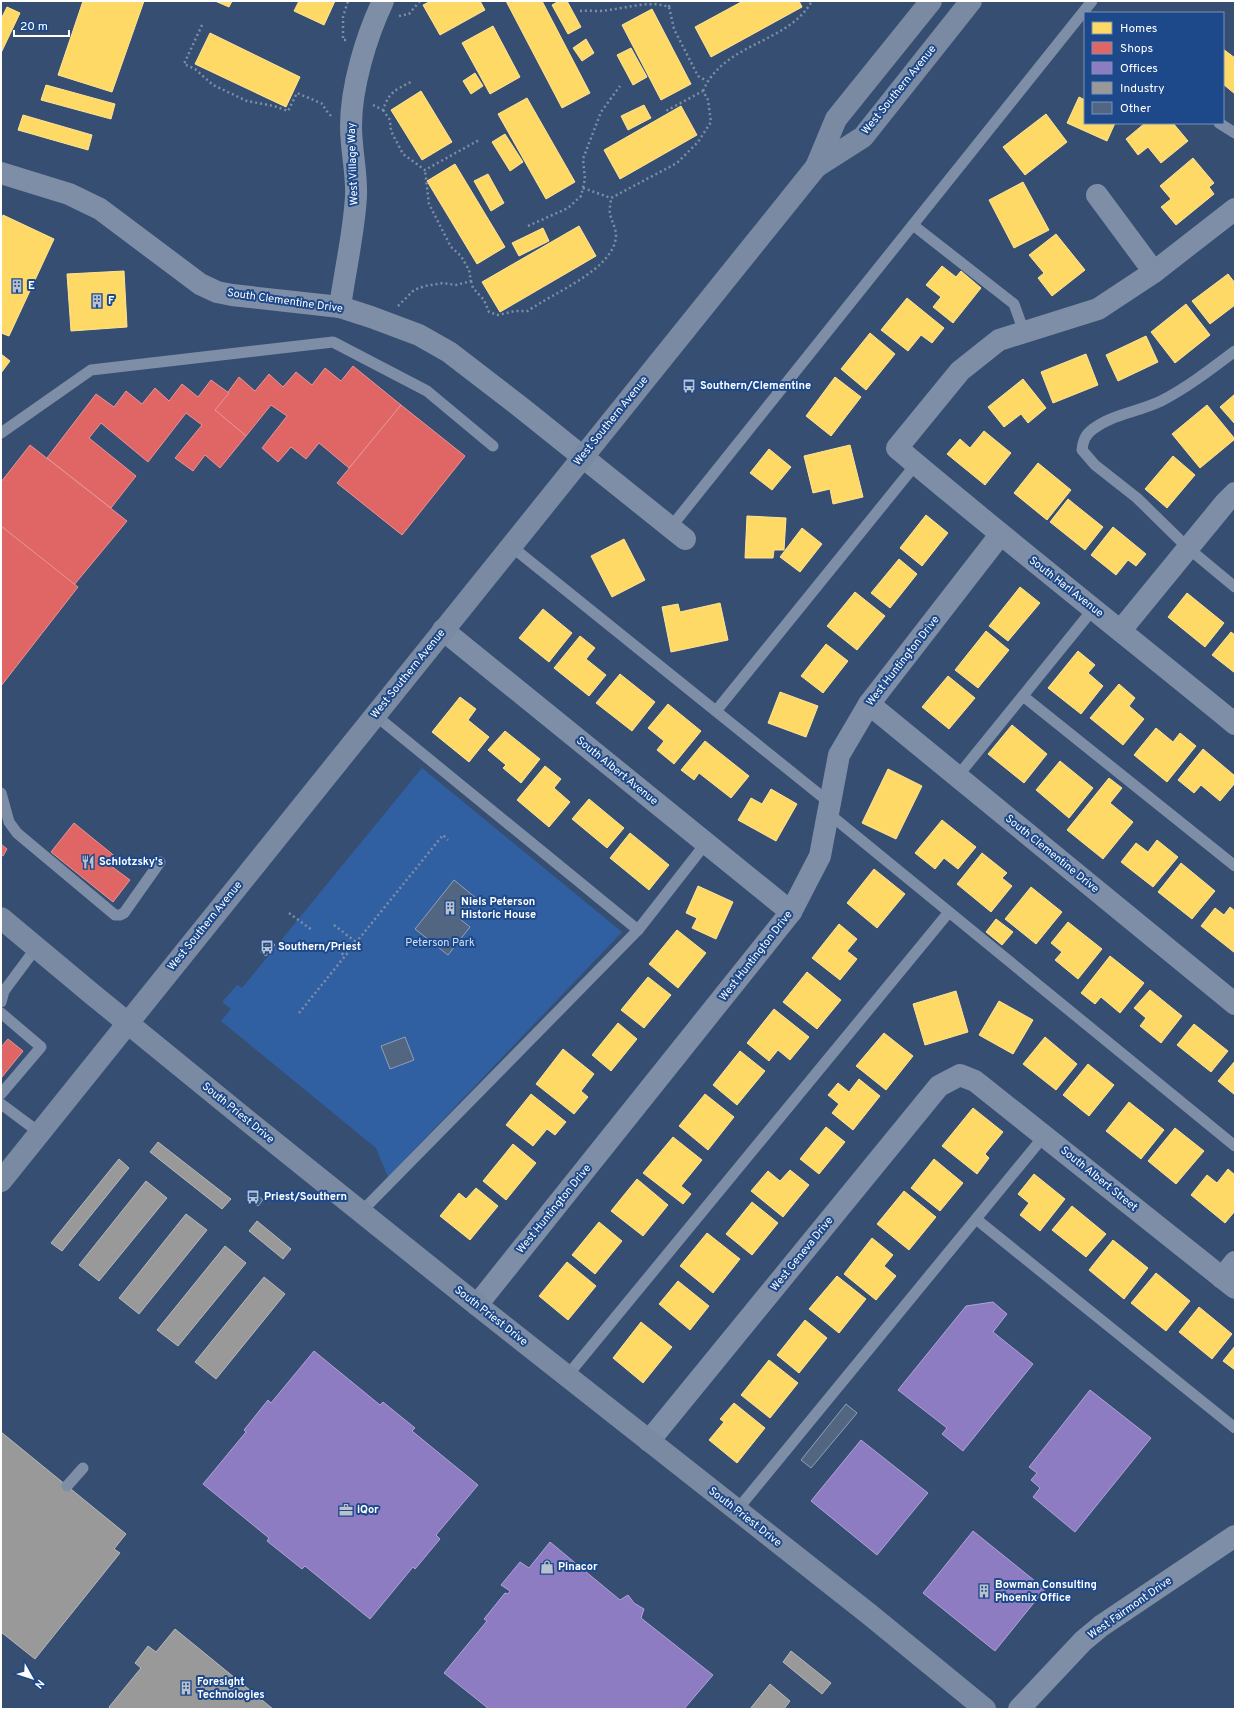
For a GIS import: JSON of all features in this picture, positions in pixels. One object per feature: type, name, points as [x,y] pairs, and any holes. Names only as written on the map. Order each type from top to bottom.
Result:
[{"type":"main road","name":"West Southern Avenue","points":[[1,1181],[816,167],[836,119],[931,1]]},
{"type":"main road","name":"West Southern Avenue","points":[[816,167],[863,137],[971,1]]},
{"type":"main road","name":"South Priest Drive","points":[[1,918],[128,1024],[361,1212],[869,1614],[985,1709]]},
{"type":"street","name":"West Village Way","points":[[340,307],[356,195],[351,126],[355,92],[362,56],[390,9]]},
{"type":"street","name":"South Clementine Drive","points":[[1,174],[69,194],[100,209],[200,284],[217,292],[340,307],[419,335],[449,352],[583,456],[678,533]]},
{"type":"street","points":[[1097,195],[1154,272]]},
{"type":"street","points":[[1024,332],[1098,309],[1154,272],[1235,209]]},
{"type":"street","name":"South Harl Avenue","points":[[1024,332],[999,340],[960,371],[897,448],[1000,535],[1094,608],[1235,724]]},
{"type":"street","points":[[1121,630],[1225,503],[1235,493]]},
{"type":"street","name":"West Huntington Drive","points":[[478,1305],[791,912],[820,856],[839,755],[868,704],[1000,535]]},
{"type":"street","name":"South Albert Avenue","points":[[444,630],[791,912]]},
{"type":"street","name":"South Clementine Drive","points":[[868,704],[1235,1004]]},
{"type":"street","name":"South Albert Street","points":[[960,1075],[975,1081],[1044,1136],[1231,1276]]},
{"type":"street","name":"West Geneva Drive","points":[[649,1441],[939,1086],[960,1075]]},
{"type":"street","name":"West Fairmont Drive","points":[[1019,1709],[1083,1641],[1101,1626],[1235,1536]]},
{"type":"lane","points":[[1086,12],[1092,1]]},
{"type":"lane","points":[[678,533],[913,225],[1081,21]]},
{"type":"lane","points":[[1221,124],[1235,133]]},
{"type":"lane","points":[[913,225],[1014,304],[1024,332]]},
{"type":"lane","points":[[1,433],[90,370],[333,342],[427,390],[493,446]]},
{"type":"lane","points":[[1235,351],[1191,384],[1159,402],[1108,419],[1091,430],[1083,440],[1082,450],[1095,465],[1137,498],[1188,548],[1235,586]]},
{"type":"lane","points":[[716,711],[916,464]]},
{"type":"lane","points":[[511,546],[716,711],[948,912],[1235,1146]]},
{"type":"lane","points":[[957,777],[1094,608]]},
{"type":"lane","points":[[1023,696],[1235,866]]},
{"type":"lane","points":[[375,715],[638,930]]},
{"type":"lane","points":[[1,793],[9,822],[17,833],[115,915],[120,915],[124,912],[160,862]]},
{"type":"lane","points":[[361,1212],[638,930],[706,843]]},
{"type":"lane","points":[[567,1376],[948,912]]},
{"type":"lane","points":[[1,1002],[4,991],[36,948]]},
{"type":"lane","points":[[1,1013],[41,1046],[1,1094]]},
{"type":"lane","points":[[1,1104],[40,1134]]},
{"type":"lane","points":[[737,1510],[1044,1136]]},
{"type":"lane","points":[[976,1219],[1235,1428]]},
{"type":"lane","points":[[67,1486],[83,1468]]},
{"type":"path","points":[[346,46],[348,41],[343,40],[342,17],[348,1]]},
{"type":"path","points":[[390,9],[409,14],[419,2],[422,1]]},
{"type":"path","points":[[670,1],[669,7],[674,29],[698,76],[707,81]]},
{"type":"path","points":[[664,112],[702,91],[707,81],[719,67],[736,54],[784,28],[798,17],[812,1]]},
{"type":"path","points":[[580,11],[611,10],[645,2],[665,4],[669,7]]},
{"type":"path","points":[[202,25],[184,64],[195,69],[213,85],[247,101],[274,106],[288,111],[297,93],[323,104],[324,109],[334,119]]},
{"type":"path","points":[[382,110],[386,99],[393,91],[411,82]]},
{"type":"path","points":[[528,226],[568,208],[581,196],[585,179],[583,159],[601,112],[620,86]]},
{"type":"path","points":[[583,188],[611,198],[676,163],[698,142],[706,132],[711,122],[709,105],[702,91]]},
{"type":"path","points":[[373,105],[382,110],[390,120],[391,131],[403,154],[425,170],[429,204],[451,247],[461,256],[469,270],[473,288],[484,300],[489,312],[498,315],[528,310],[598,267],[610,252],[616,238],[615,227],[609,212],[611,198]]},
{"type":"path","points":[[425,170],[480,140]]},
{"type":"path","points":[[398,307],[408,295],[424,286],[443,283],[456,284],[471,281]]},
{"type":"path","points":[[299,1013],[443,836],[448,840]]},
{"type":"path","points":[[289,913],[312,930]]},
{"type":"path","points":[[334,925],[356,942]]},
{"type":"path","points":[[334,947],[345,956]]},
{"type":"green space","name":"Peterson Park","points":[[422,768],[622,932],[388,1177],[376,1148],[221,1021],[231,1009],[222,1002],[237,985],[242,988]]},
{"type":"building: Homes","points":[[83,1],[144,1],[112,92],[58,75]]},
{"type":"building: Homes","points":[[215,1],[232,1],[229,7]]},
{"type":"building: Homes","points":[[299,1],[335,1],[324,25],[294,11]]},
{"type":"building: Homes","points":[[431,1],[480,1],[485,10],[440,35],[423,5]]},
{"type":"building: Homes","points":[[506,1],[542,1],[590,93],[562,108]]},
{"type":"building: Homes","points":[[559,1],[567,1],[581,27],[568,34],[552,5]]},
{"type":"building: Homes","points":[[743,1],[799,1],[802,7],[711,57],[695,27]]},
{"type":"building: Homes","points":[[7,7],[20,13],[1,53],[1,19]]},
{"type":"building: Homes","points":[[652,9],[691,84],[661,100],[622,25]]},
{"type":"building: Homes","points":[[493,26],[520,77],[490,94],[462,43]]},
{"type":"building: Homes","points":[[210,33],[300,77],[286,107],[195,64]]},
{"type":"building: Homes","points":[[586,39],[594,53],[582,61],[573,48]]},
{"type":"building: Homes","points":[[631,48],[647,77],[633,85],[617,55]]},
{"type":"building: Homes","points":[[1224,50],[1235,58],[1235,94],[1224,85]]},
{"type":"building: Homes","points":[[475,73],[483,86],[471,94],[463,81]]},
{"type":"building: Homes","points":[[46,85],[115,104],[111,119],[41,100]]},
{"type":"building: Homes","points":[[421,91],[452,142],[422,160],[391,110]]},
{"type":"building: Homes","points":[[1079,97],[1084,100],[1084,124],[1115,124],[1107,141],[1067,123]]},
{"type":"building: Homes","points":[[527,98],[575,182],[546,199],[498,114]]},
{"type":"building: Homes","points":[[644,105],[651,118],[628,130],[621,116]]},
{"type":"building: Homes","points":[[681,106],[697,135],[620,179],[604,150]]},
{"type":"building: Homes","points":[[1046,114],[1067,142],[1025,175],[1003,147]]},
{"type":"building: Homes","points":[[23,115],[92,135],[88,150],[18,130]]},
{"type":"building: Homes","points":[[1144,124],[1174,124],[1188,141],[1161,163],[1148,147],[1138,155],[1126,139]]},
{"type":"building: Homes","points":[[505,134],[523,162],[510,171],[492,142]]},
{"type":"building: Homes","points":[[1193,158],[1214,183],[1209,187],[1214,194],[1176,225],[1161,207],[1171,199],[1160,186]]},
{"type":"building: Homes","points":[[455,164],[505,247],[477,264],[427,181]]},
{"type":"building: Homes","points":[[488,174],[504,203],[491,211],[474,181]]},
{"type":"building: Homes","points":[[1023,182],[1049,230],[1014,248],[989,200]]},
{"type":"building: Homes","name":"E","points":[[3,215],[54,239],[9,336],[1,333],[1,219]]},
{"type":"building: Homes","points":[[579,226],[596,256],[500,312],[482,282]]},
{"type":"building: Homes","points":[[543,228],[549,241],[519,256],[512,243]]},
{"type":"building: Homes","points":[[1056,234],[1085,270],[1052,296],[1038,278],[1044,273],[1029,255]]},
{"type":"building: Homes","points":[[942,266],[956,277],[961,271],[981,288],[953,323],[933,307],[941,297],[926,285]]},
{"type":"building: Homes","name":"F","points":[[124,271],[127,327],[71,331],[67,274]]},
{"type":"building: Homes","points":[[1228,274],[1235,283],[1235,305],[1210,324],[1192,301]]},
{"type":"building: Homes","points":[[907,298],[944,328],[932,343],[921,335],[908,351],[881,330]]},
{"type":"building: Homes","points":[[1186,304],[1210,335],[1175,363],[1151,332]]},
{"type":"building: Homes","points":[[870,333],[895,354],[866,390],[841,369]]},
{"type":"building: Homes","points":[[1146,336],[1158,362],[1118,381],[1106,355]]},
{"type":"building: Homes","points":[[1,354],[10,361],[1,373]]},
{"type":"building: Homes","points":[[1086,354],[1098,385],[1053,403],[1041,372]]},
{"type":"building: Homes","points":[[835,377],[861,397],[831,436],[806,416]]},
{"type":"building: Homes","points":[[1023,379],[1046,408],[1028,423],[1021,414],[1004,427],[988,407]]},
{"type":"building: Homes","points":[[1235,394],[1235,424],[1220,407]]},
{"type":"building: Homes","points":[[1207,405],[1235,439],[1200,468],[1172,434]]},
{"type":"building: Homes","points":[[984,431],[1011,453],[985,485],[947,454],[960,439],[970,448]]},
{"type":"building: Homes","points":[[850,445],[863,497],[833,504],[830,489],[813,493],[804,456]]},
{"type":"building: Homes","points":[[769,449],[791,467],[772,490],[750,473]]},
{"type":"building: Homes","points":[[1173,456],[1195,475],[1167,508],[1145,489]]},
{"type":"building: Homes","points":[[1038,463],[1071,490],[1047,520],[1014,493]]},
{"type":"building: Homes","points":[[1068,499],[1103,527],[1085,550],[1050,522]]},
{"type":"building: Homes","points":[[926,515],[948,533],[922,566],[900,548]]},
{"type":"building: Homes","points":[[747,516],[786,518],[784,550],[774,550],[773,558],[745,558]]},
{"type":"building: Homes","points":[[1113,527],[1146,554],[1136,566],[1128,560],[1116,575],[1091,555]]},
{"type":"building: Homes","points":[[802,528],[822,544],[800,572],[780,557]]},
{"type":"building: Homes","points":[[624,539],[645,580],[612,597],[591,556]]},
{"type":"building: Homes","points":[[899,559],[917,574],[890,608],[871,593]]},
{"type":"building: Homes","points":[[1020,587],[1040,603],[1008,641],[989,626]]},
{"type":"building: Homes","points":[[855,592],[885,616],[857,650],[827,626]]},
{"type":"building: Homes","points":[[1187,593],[1224,623],[1205,647],[1168,617]]},
{"type":"building: Homes","points":[[720,603],[728,640],[671,652],[662,607],[678,604],[680,612]]},
{"type":"building: Homes","points":[[543,609],[572,633],[549,662],[519,638]]},
{"type":"building: Homes","points":[[986,631],[1009,650],[978,688],[955,670]]},
{"type":"building: Homes","points":[[1231,632],[1235,635],[1235,673],[1212,655]]},
{"type":"building: Homes","points":[[580,636],[595,648],[586,659],[606,675],[589,696],[554,668]]},
{"type":"building: Homes","points":[[826,644],[848,661],[823,693],[801,676]]},
{"type":"building: Homes","points":[[1078,651],[1095,665],[1088,673],[1103,686],[1081,714],[1048,688]]},
{"type":"building: Homes","points":[[620,674],[655,702],[632,731],[596,703]]},
{"type":"building: Homes","points":[[948,676],[975,698],[949,729],[922,707]]},
{"type":"building: Homes","points":[[1119,684],[1135,698],[1129,706],[1144,719],[1123,745],[1090,718]]},
{"type":"building: Homes","points":[[780,692],[818,706],[806,737],[768,723]]},
{"type":"building: Homes","points":[[460,697],[476,709],[468,720],[489,737],[469,762],[432,732]]},
{"type":"building: Homes","points":[[668,704],[701,731],[674,764],[657,750],[664,741],[648,728]]},
{"type":"building: Homes","points":[[1012,725],[1047,754],[1024,783],[988,754]]},
{"type":"building: Homes","points":[[1156,728],[1173,742],[1180,733],[1196,746],[1167,782],[1134,755]]},
{"type":"building: Homes","points":[[505,731],[540,759],[521,783],[503,768],[506,765],[488,750]]},
{"type":"building: Homes","points":[[705,741],[749,776],[731,798],[699,773],[694,780],[681,770]]},
{"type":"building: Homes","points":[[1203,749],[1235,776],[1235,783],[1220,801],[1201,785],[1194,793],[1178,780]]},
{"type":"building: Homes","points":[[1060,761],[1093,788],[1069,818],[1036,790]]},
{"type":"building: Homes","points":[[545,766],[561,779],[554,788],[570,802],[549,827],[517,800]]},
{"type":"building: Homes","points":[[888,769],[922,786],[896,839],[862,823]]},
{"type":"building: Homes","points":[[1109,778],[1122,788],[1110,803],[1133,822],[1103,859],[1067,830]]},
{"type":"building: Homes","points":[[771,789],[797,804],[776,841],[738,820],[751,798],[762,804]]},
{"type":"building: Homes","points":[[589,799],[624,828],[607,848],[572,819]]},
{"type":"building: Homes","points":[[942,820],[976,847],[958,869],[944,858],[935,869],[915,853]]},
{"type":"building: Homes","points":[[630,833],[669,865],[649,890],[610,858]]},
{"type":"building: Homes","points":[[1157,840],[1178,857],[1153,887],[1121,862],[1136,843],[1148,852]]},
{"type":"building: Homes","points":[[982,853],[1007,873],[1002,878],[1012,886],[991,912],[957,884]]},
{"type":"building: Homes","points":[[1181,863],[1215,891],[1192,919],[1158,892]]},
{"type":"building: Homes","points":[[874,869],[905,894],[877,928],[847,903]]},
{"type":"building: Homes","points":[[698,886],[733,902],[716,939],[692,928],[697,918],[686,913]]},
{"type":"building: Homes","points":[[1031,887],[1062,912],[1036,944],[1005,919]]},
{"type":"building: Homes","points":[[1230,907],[1235,911],[1235,953],[1201,926],[1215,908],[1224,915]]},
{"type":"building: Homes","points":[[996,919],[1013,932],[1002,945],[986,932]]},
{"type":"building: Homes","points":[[1068,922],[1102,949],[1078,979],[1055,960],[1062,952],[1051,943]]},
{"type":"building: Homes","points":[[839,924],[857,939],[847,951],[857,959],[840,980],[812,958]]},
{"type":"building: Homes","points":[[677,930],[706,953],[678,988],[649,964]]},
{"type":"building: Homes","points":[[1110,956],[1144,983],[1120,1013],[1101,997],[1095,1004],[1081,993]]},
{"type":"building: Homes","points":[[807,972],[841,1000],[817,1029],[783,1002]]},
{"type":"building: Homes","points":[[648,977],[671,995],[644,1028],[621,1010]]},
{"type":"building: Homes","points":[[1150,990],[1182,1016],[1161,1043],[1140,1026],[1146,1018],[1134,1008]]},
{"type":"building: Homes","points":[[956,991],[968,1032],[925,1045],[913,1004]]},
{"type":"building: Homes","points":[[999,1001],[1033,1020],[1013,1054],[979,1035]]},
{"type":"building: Homes","points":[[774,1009],[809,1037],[790,1060],[778,1050],[769,1061],[747,1043]]},
{"type":"building: Homes","points":[[618,1023],[637,1039],[611,1071],[592,1055]]},
{"type":"building: Homes","points":[[1194,1024],[1228,1051],[1211,1072],[1177,1045]]},
{"type":"building: Homes","points":[[884,1033],[913,1056],[886,1090],[856,1066]]},
{"type":"building: Homes","points":[[1045,1037],[1077,1064],[1056,1090],[1023,1064]]},
{"type":"building: Homes","points":[[563,1049],[594,1074],[581,1091],[588,1097],[574,1114],[536,1084]]},
{"type":"building: Homes","points":[[740,1051],[765,1071],[737,1105],[713,1085]]},
{"type":"building: Homes","points":[[1235,1061],[1235,1095],[1218,1081]]},
{"type":"building: Homes","points":[[1088,1064],[1114,1085],[1089,1116],[1063,1095]]},
{"type":"building: Homes","points":[[859,1079],[880,1096],[853,1130],[832,1113],[839,1104],[828,1095],[838,1083],[849,1092]]},
{"type":"building: Homes","points":[[531,1094],[566,1122],[555,1135],[547,1129],[533,1146],[506,1125]]},
{"type":"building: Homes","points":[[705,1094],[734,1117],[708,1150],[679,1126]]},
{"type":"building: Homes","points":[[1129,1102],[1164,1130],[1141,1159],[1106,1131]]},
{"type":"building: Homes","points":[[973,1108],[1003,1132],[985,1154],[989,1158],[977,1174],[942,1146]]},
{"type":"building: Homes","points":[[826,1127],[845,1142],[819,1174],[800,1159]]},
{"type":"building: Homes","points":[[1175,1128],[1204,1151],[1176,1184],[1148,1161]]},
{"type":"building: Homes","points":[[673,1137],[702,1160],[681,1186],[691,1194],[683,1204],[643,1173]]},
{"type":"building: Homes","points":[[513,1144],[536,1163],[506,1200],[483,1181]]},
{"type":"building: Homes","points":[[934,1159],[963,1183],[940,1211],[911,1188]]},
{"type":"building: Homes","points":[[1228,1169],[1235,1175],[1235,1211],[1225,1223],[1191,1195],[1207,1175],[1217,1183]]},
{"type":"building: Homes","points":[[790,1170],[809,1185],[783,1217],[751,1191],[768,1171],[780,1181]]},
{"type":"building: Homes","points":[[1034,1174],[1065,1199],[1040,1231],[1020,1215],[1029,1203],[1018,1194]]},
{"type":"building: Homes","points":[[637,1179],[668,1205],[643,1236],[611,1211]]},
{"type":"building: Homes","points":[[476,1188],[498,1206],[470,1240],[440,1216],[459,1193],[466,1199]]},
{"type":"building: Homes","points":[[904,1191],[936,1217],[909,1250],[877,1224]]},
{"type":"building: Homes","points":[[752,1202],[778,1223],[752,1255],[726,1234]]},
{"type":"building: Homes","points":[[1072,1206],[1106,1234],[1086,1257],[1052,1230]]},
{"type":"building: Homes","points":[[599,1222],[622,1241],[595,1274],[572,1255]]},
{"type":"building: Homes","points":[[707,1233],[740,1259],[713,1293],[680,1266]]},
{"type":"building: Homes","points":[[872,1238],[893,1255],[884,1266],[896,1276],[876,1300],[844,1274]]},
{"type":"building: Homes","points":[[1113,1240],[1148,1268],[1124,1299],[1089,1270]]},
{"type":"building: Homes","points":[[567,1262],[596,1286],[568,1320],[539,1296]]},
{"type":"building: Homes","points":[[1156,1273],[1190,1301],[1166,1331],[1131,1303]]},
{"type":"building: Homes","points":[[837,1276],[866,1299],[839,1333],[809,1309]]},
{"type":"building: Homes","points":[[678,1281],[709,1306],[690,1330],[659,1304]]},
{"type":"building: Homes","points":[[1199,1307],[1232,1334],[1212,1359],[1179,1332]]},
{"type":"building: Homes","points":[[805,1320],[827,1338],[799,1373],[777,1355]]},
{"type":"building: Homes","points":[[641,1322],[672,1347],[643,1383],[613,1358]]},
{"type":"building: Homes","points":[[1235,1346],[1235,1370],[1223,1361]]},
{"type":"building: Homes","points":[[769,1360],[798,1383],[770,1418],[741,1395]]},
{"type":"building: Homes","points":[[734,1403],[765,1428],[737,1463],[709,1440],[724,1422],[720,1419]]},
{"type":"building: Shops","points":[[353,366],[401,405],[349,468],[319,443],[306,459],[291,447],[278,462],[262,448],[287,416],[271,405],[246,436],[215,410],[239,377],[255,391],[269,374],[283,387],[296,372],[312,385],[325,368],[341,381]]},
{"type":"building: Shops","points":[[211,380],[229,393],[215,410],[246,436],[220,468],[205,455],[193,471],[175,458],[202,425],[186,413],[148,462],[101,423],[89,438],[136,476],[111,508],[47,458],[96,394],[114,407],[126,391],[142,404],[155,388],[169,401],[182,384],[198,397]]},
{"type":"building: Shops","points":[[401,405],[465,456],[402,535],[337,483]]},
{"type":"building: Shops","points":[[30,445],[127,521],[74,585],[1,526],[1,482]]},
{"type":"building: Shops","points":[[1,526],[78,587],[1,686]]},
{"type":"building: Shops","name":"Schlotzsky's","points":[[74,823],[117,858],[111,866],[130,880],[113,902],[51,852]]},
{"type":"building: Shops","points":[[1,844],[7,849],[3,856],[1,855]]},
{"type":"building: Shops","points":[[8,1039],[23,1051],[2,1077],[1,1047]]},
{"type":"building: Offices","points":[[993,1302],[1007,1314],[993,1332],[1033,1364],[963,1451],[942,1434],[947,1428],[898,1390],[966,1306]]},
{"type":"building: Offices","name":"iQor","points":[[314,1351],[380,1405],[383,1402],[415,1428],[412,1431],[478,1485],[436,1535],[440,1539],[415,1569],[413,1567],[370,1619],[305,1566],[302,1569],[267,1541],[269,1538],[203,1484],[246,1432],[244,1430],[268,1400],[271,1403]]},
{"type":"building: Offices","points":[[1090,1390],[1151,1438],[1075,1532],[1033,1497],[1040,1488],[1031,1480],[1037,1473],[1029,1467]]},
{"type":"building: Offices","points":[[861,1440],[928,1493],[877,1555],[811,1501]]},
{"type":"building: Offices","name":"Bowman Consulting Phoenix Office","points":[[973,1531],[1045,1589],[995,1651],[923,1593]]},
{"type":"building: Offices","points":[[550,1542],[620,1600],[628,1595],[634,1603],[644,1609],[641,1618],[713,1675],[684,1709],[489,1709],[444,1673],[487,1621],[484,1619],[505,1593],[508,1594],[510,1591],[501,1585],[520,1562],[529,1568]]},
{"type":"building: Industry","points":[[158,1142],[231,1199],[222,1209],[150,1152]]},
{"type":"building: Industry","points":[[119,1159],[129,1168],[62,1251],[51,1243]]},
{"type":"building: Industry","points":[[146,1181],[167,1198],[99,1281],[79,1265]]},
{"type":"building: Industry","points":[[186,1214],[207,1230],[139,1314],[119,1298]]},
{"type":"building: Industry","points":[[257,1221],[291,1249],[283,1259],[249,1231]]},
{"type":"building: Industry","points":[[225,1246],[246,1263],[178,1346],[157,1330]]},
{"type":"building: Industry","points":[[264,1277],[285,1294],[216,1379],[195,1362]]},
{"type":"building: Industry","points":[[1,1432],[126,1534],[114,1549],[120,1553],[35,1659],[1,1632]]},
{"type":"building: Industry","name":"Foresight Technologies","points":[[175,1629],[273,1709],[111,1709],[109,1707],[141,1668],[135,1663],[148,1646],[156,1652]]},
{"type":"building: Industry","points":[[791,1651],[831,1683],[822,1694],[783,1662]]},
{"type":"building: Industry","points":[[770,1684],[790,1701],[784,1709],[750,1709]]},
{"type":"building: Other","name":"Niels Peterson Historic House","points":[[454,880],[476,898],[460,919],[470,927],[448,955],[415,929]]},
{"type":"building: Other","points":[[270,940],[275,945],[266,956],[260,952]]},
{"type":"building: Other","points":[[405,1037],[414,1060],[390,1069],[381,1046]]},
{"type":"building: Other","points":[[251,1190],[263,1200],[258,1206],[246,1196]]},
{"type":"building: Other","points":[[846,1404],[857,1413],[811,1468],[801,1460]]},
{"type":"place","name":"E","points":[[17,286]]},
{"type":"place","name":"F","points":[[97,301]]},
{"type":"place","name":"Southern/Clementine","points":[[689,386]]},
{"type":"place","name":"Schlotzsky's","points":[[88,862]]},
{"type":"place","name":"Niels Peterson Historic House","points":[[450,908]]},
{"type":"place","name":"Southern/Priest","points":[[267,947]]},
{"type":"place","name":"Priest/Southern","points":[[253,1197]]},
{"type":"place","name":"iQor","points":[[346,1510]]},
{"type":"place","name":"Pinacor","points":[[547,1567]]},
{"type":"place","name":"Bowman Consulting Phoenix Office","points":[[984,1591]]},
{"type":"place","name":"Foresight Technologies","points":[[186,1688]]}]
